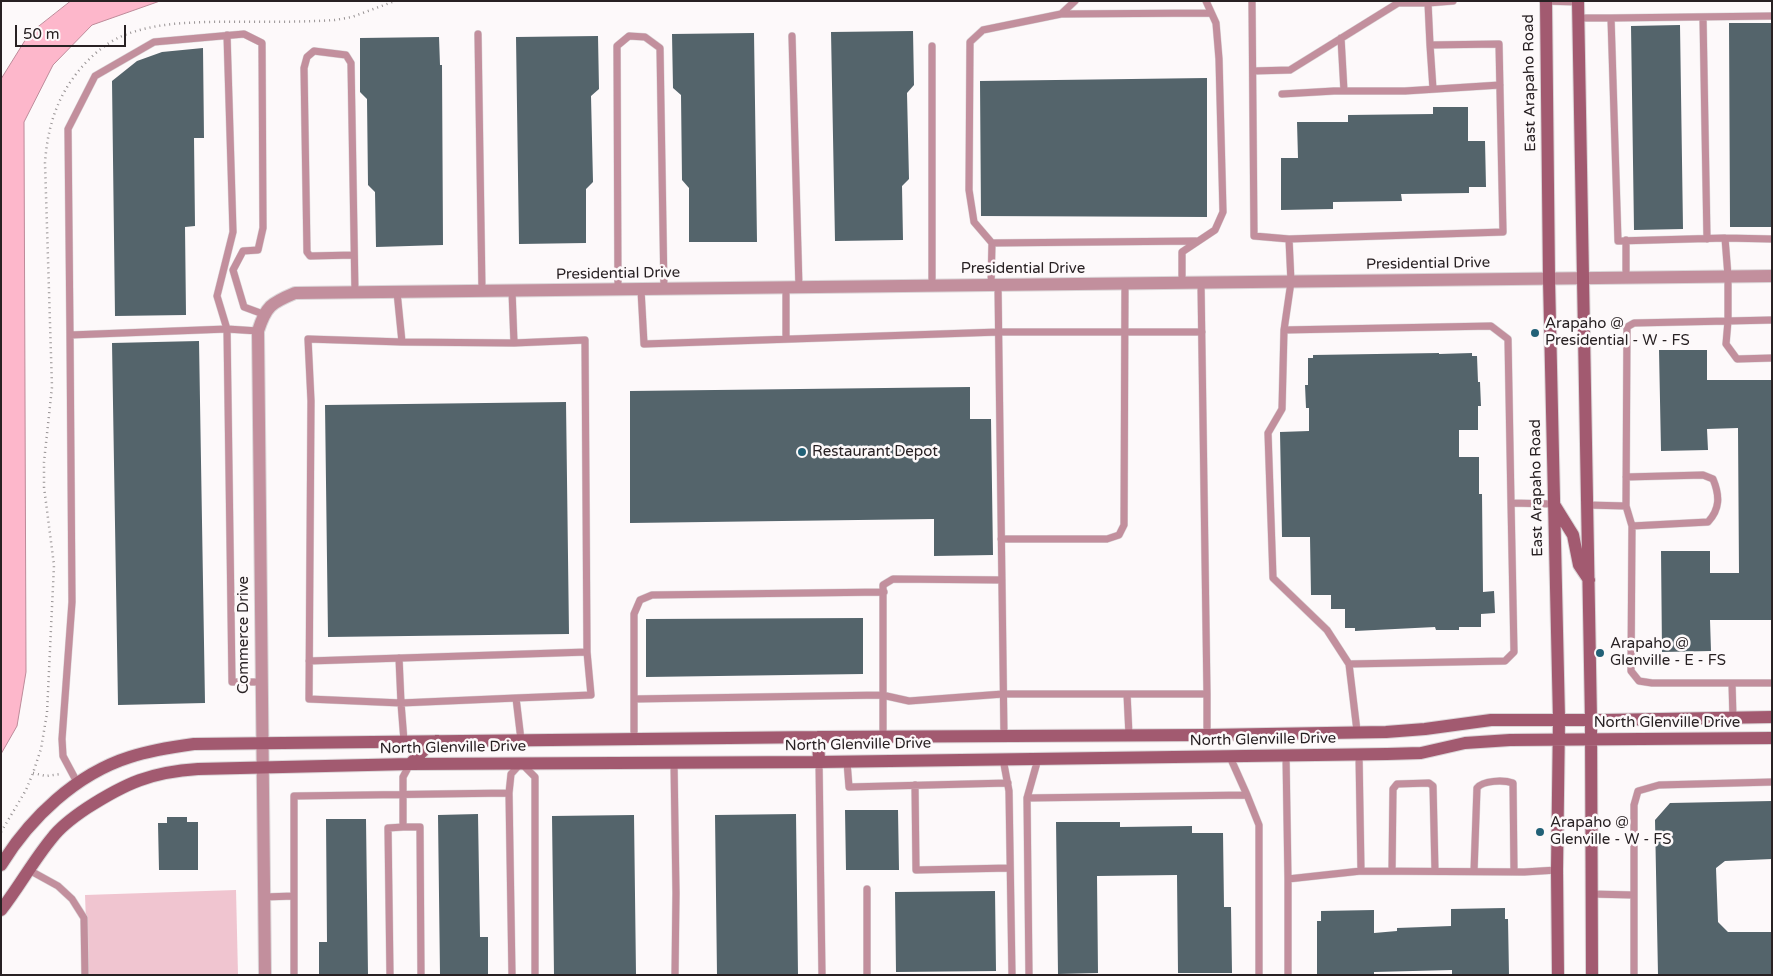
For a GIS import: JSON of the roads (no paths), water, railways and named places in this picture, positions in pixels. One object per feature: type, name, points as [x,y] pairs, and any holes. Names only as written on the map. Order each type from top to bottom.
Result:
[{"type":"street","name":"East Arapaho Road","points":[[1545,1],[1558,720],[1558,975]]},
{"type":"street","points":[[1578,2],[1589,580],[1592,975]]},
{"type":"street","name":"Presidential Drive","points":[[276,302],[295,294],[397,292],[1772,276]]},
{"type":"street","name":"Commerce Drive","points":[[265,975],[258,331],[264,314],[276,302]]},
{"type":"street","points":[[1554,504],[1573,535],[1579,565],[1589,580]]},
{"type":"street","name":"North Glenville Drive","points":[[1,865],[30,825],[50,806],[98,771],[128,758],[160,749],[194,744],[818,736],[1207,735],[1386,732],[1491,720],[1772,717]]},
{"type":"street","points":[[1357,731],[1359,755]]},
{"type":"street","points":[[818,736],[819,762]]},
{"type":"street","points":[[1004,736],[1004,760]]},
{"type":"street","points":[[1038,736],[1038,759]]},
{"type":"street","name":"North Glenville Drive","points":[[1,910],[53,836],[77,815],[122,787],[142,778],[170,771],[198,768],[410,764],[847,762],[1359,755],[1421,753],[1466,744],[1510,740],[1772,738]]},
{"type":"street","points":[[521,740],[521,763]]},
{"type":"street","points":[[410,764],[425,749],[437,741]]},
{"type":"lane","points":[[1061,14],[1075,1]]},
{"type":"lane","points":[[1182,284],[1182,252],[1215,230],[1224,212],[1216,23],[1206,1]]},
{"type":"lane","points":[[1252,1],[1254,236],[1289,239],[1503,232],[1499,44],[1430,45]]},
{"type":"lane","points":[[1253,71],[1290,70],[1398,3],[1453,1]]},
{"type":"lane","points":[[1545,1],[1578,2]]},
{"type":"lane","points":[[1428,3],[1433,89]]},
{"type":"lane","points":[[1004,736],[999,332],[992,243],[974,222],[969,190],[970,42],[982,30],[1061,14],[1211,13]]},
{"type":"lane","points":[[1578,18],[1772,16]]},
{"type":"lane","points":[[1703,17],[1706,238]]},
{"type":"lane","points":[[1612,18],[1618,240],[1772,239]]},
{"type":"lane","points":[[78,784],[63,756],[62,739],[72,602],[68,129],[95,76],[154,42],[244,34],[262,43],[263,228],[258,250],[242,251],[233,270],[244,306],[264,314]]},
{"type":"lane","points":[[478,34],[482,292]]},
{"type":"lane","points":[[227,35],[233,232],[216,296],[227,329],[232,682],[261,682]]},
{"type":"lane","points":[[618,290],[617,46],[629,36],[645,37],[660,48],[664,290]]},
{"type":"lane","points":[[786,339],[793,288],[792,36]]},
{"type":"lane","points":[[1341,38],[1344,91]]},
{"type":"lane","points":[[932,46],[932,286]]},
{"type":"lane","points":[[354,255],[310,256],[307,252],[304,68],[307,57],[314,51],[346,55],[350,63],[355,293]]},
{"type":"lane","points":[[1282,94],[1344,91],[1405,92],[1500,85]]},
{"type":"lane","points":[[1725,238],[1728,276],[1726,344],[1737,359],[1772,358]]},
{"type":"lane","points":[[1289,239],[1291,282],[1284,330],[1282,408],[1268,433],[1274,578],[1327,630],[1349,664],[1357,731]]},
{"type":"lane","points":[[1626,240],[1626,277]]},
{"type":"lane","points":[[992,243],[1197,241]]},
{"type":"lane","points":[[223,269],[233,270]]},
{"type":"lane","points":[[1001,539],[1107,539],[1119,535],[1124,524],[1125,284]]},
{"type":"lane","points":[[1201,284],[1207,735]]},
{"type":"lane","points":[[641,290],[644,344],[999,332],[1202,332]]},
{"type":"lane","points":[[512,291],[514,343]]},
{"type":"lane","points":[[397,292],[402,342]]},
{"type":"lane","points":[[1772,320],[1634,323],[1626,327],[1626,506],[1632,526],[1631,671],[1639,681],[1652,683],[1772,683]]},
{"type":"lane","points":[[1284,330],[1491,326],[1508,339],[1514,652],[1505,661],[1349,664]]},
{"type":"lane","points":[[70,335],[227,329],[258,331]]},
{"type":"lane","points":[[308,339],[402,342],[514,343],[585,340],[587,652],[591,695],[401,703],[309,700],[311,402],[308,339]]},
{"type":"lane","points":[[1626,477],[1704,474],[1714,479],[1719,492],[1716,514],[1708,522],[1632,526]]},
{"type":"lane","points":[[1511,503],[1554,504]]},
{"type":"lane","points":[[1587,504],[1626,506]]},
{"type":"lane","points":[[883,736],[883,585],[893,579],[1002,580]]},
{"type":"lane","points":[[634,738],[634,614],[640,600],[652,595],[884,592]]},
{"type":"lane","points":[[309,661],[587,652]]},
{"type":"lane","points":[[399,658],[404,741]]},
{"type":"lane","points":[[1732,683],[1733,718]]},
{"type":"lane","points":[[634,699],[882,695],[909,701],[1003,694],[1207,694]]},
{"type":"lane","points":[[1127,694],[1129,735]]},
{"type":"lane","points":[[516,698],[521,740]]},
{"type":"lane","points":[[1359,755],[1361,871]]},
{"type":"lane","points":[[1230,756],[1259,825],[1259,975]]},
{"type":"lane","points":[[1286,756],[1288,975]]},
{"type":"lane","points":[[1029,975],[1027,798],[1038,759]]},
{"type":"lane","points":[[1004,760],[1008,783],[1012,975]]},
{"type":"lane","points":[[819,762],[822,975]]},
{"type":"lane","points":[[847,762],[848,787],[1008,783]]},
{"type":"lane","points":[[512,975],[509,793],[511,774],[521,763],[535,778],[535,975]]},
{"type":"lane","points":[[674,763],[676,893],[674,975]]},
{"type":"lane","points":[[403,827],[403,777],[410,764]]},
{"type":"lane","points":[[1474,871],[1477,788],[1482,783],[1508,781],[1513,783],[1514,872]]},
{"type":"lane","points":[[1392,871],[1393,789],[1397,784],[1429,782],[1433,786],[1435,871]]},
{"type":"lane","points":[[1634,975],[1634,806],[1638,791],[1659,785],[1772,782]]},
{"type":"lane","points":[[915,785],[916,870],[1010,868]]},
{"type":"lane","points":[[294,975],[294,796],[509,793]]},
{"type":"lane","points":[[1027,798],[1247,795]]},
{"type":"lane","points":[[390,975],[388,828],[403,827],[420,827],[421,975]]},
{"type":"lane","points":[[29,870],[58,886],[72,899],[84,918],[85,975]]},
{"type":"lane","points":[[1288,879],[1361,871],[1514,872],[1557,870]]},
{"type":"lane","points":[[867,889],[867,975]]},
{"type":"lane","points":[[1591,894],[1634,895]]},
{"type":"lane","points":[[264,897],[294,896]]},
{"type":"place","name":"Arapaho @ Presidential - W - FS","points":[[1535,333]]},
{"type":"place","name":"Restaurant Depot","points":[[802,452]]},
{"type":"place","name":"Arapaho @ Glenville - E - FS","points":[[1600,653]]},
{"type":"place","name":"Arapaho @ Glenville - W - FS","points":[[1540,832]]}]
